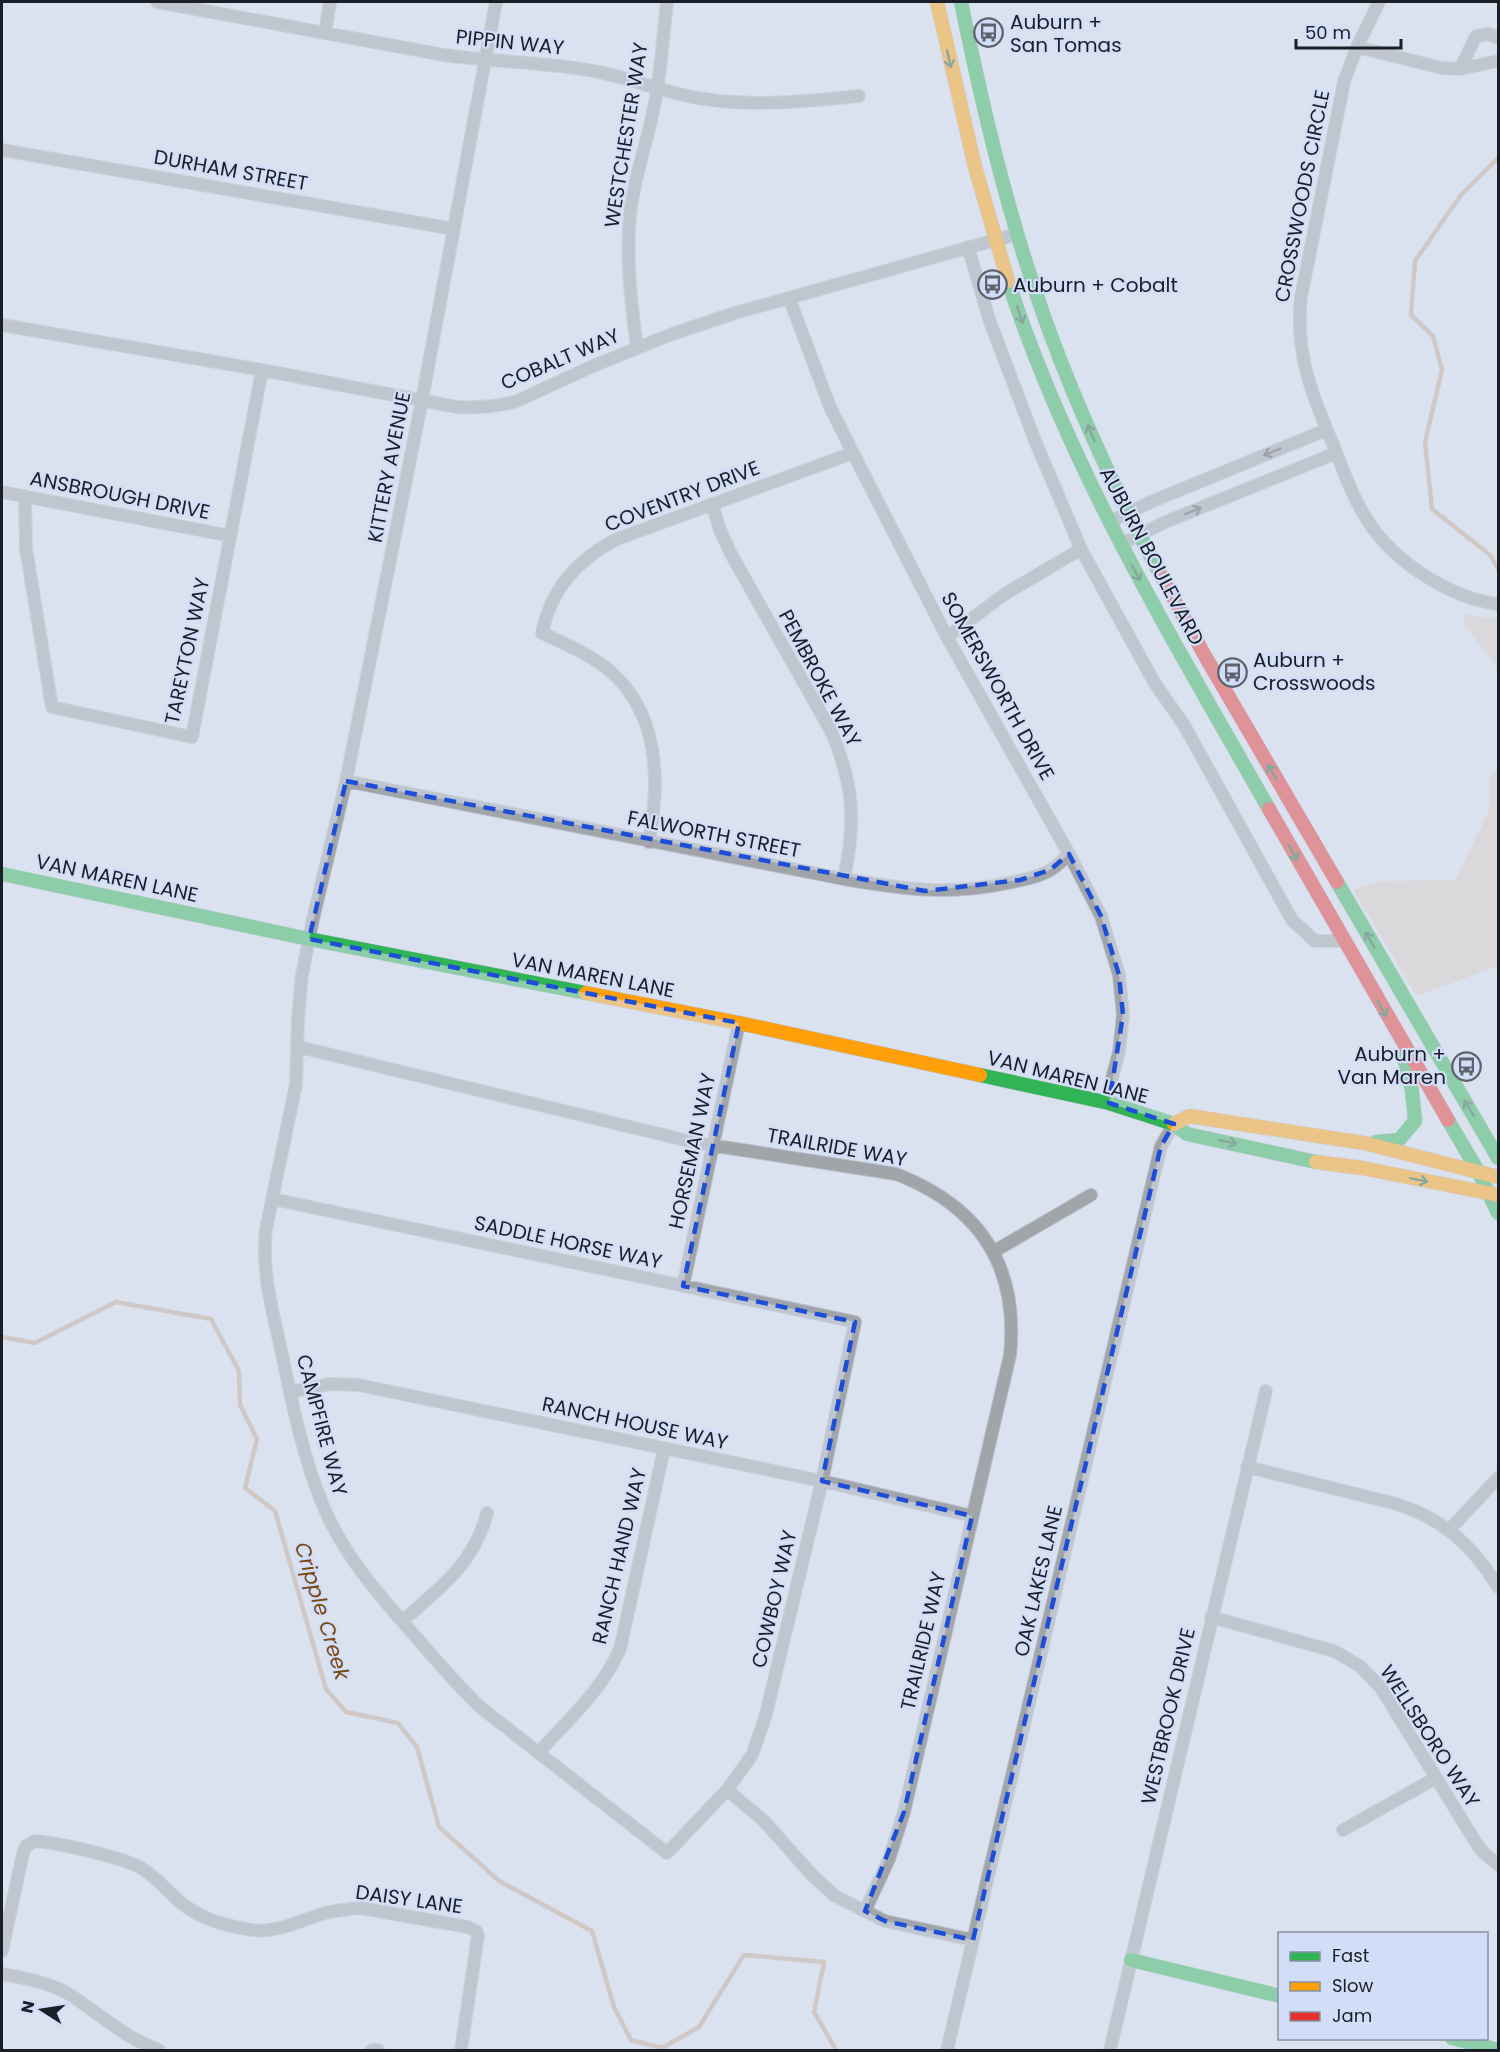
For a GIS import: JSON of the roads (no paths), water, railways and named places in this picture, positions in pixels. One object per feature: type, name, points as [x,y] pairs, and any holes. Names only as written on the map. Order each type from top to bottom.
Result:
[{"type":"main road","name":"AUBURN BOULEVARD","points":[[937,2],[994,240],[1058,412],[1109,522],[1164,626],[1342,941],[1494,1195],[1498,1213]]},
{"type":"main road","name":"AUBURN BOULEVARD","points":[[961,2],[981,96],[1017,234],[1046,321],[1107,470],[1181,614],[1220,683],[1498,1158]]},
{"type":"main road","name":"VAN MAREN LANE","points":[[2,874],[309,939],[739,1023],[1109,1103],[1174,1124],[1187,1134],[1317,1162],[1362,1168],[1494,1195]]},
{"type":"main road","points":[[1364,1143],[1399,1140],[1414,1121],[1412,1091],[1401,1041]]},
{"type":"main road","points":[[1174,1124],[1189,1116],[1326,1136],[1364,1143],[1498,1177]]},
{"type":"main road","points":[[1258,1148],[1271,1139],[1318,1144],[1326,1136]]},
{"type":"main road","points":[[1131,1960],[1278,1996]]},
{"type":"main road","points":[[1460,2040],[1498,2050]]},
{"type":"street","name":"PIPPIN WAY","points":[[164,2],[444,56],[595,71],[704,99],[742,103],[781,103],[860,96]]},
{"type":"street","points":[[325,33],[330,2]]},
{"type":"street","name":"KITTERY AVENUE","points":[[309,939],[346,781],[422,400],[496,2]]},
{"type":"street","name":"WESTCHESTER WAY","points":[[637,348],[630,295],[628,241],[630,212],[654,105],[667,2]]},
{"type":"street","name":"CROSSWOODS CIRCLE","points":[[1379,2],[1357,47],[1344,82],[1335,119],[1299,318],[1302,359],[1326,430],[1358,505],[1379,536],[1426,578],[1460,595],[1498,604]]},
{"type":"street","points":[[1460,69],[1476,36],[1489,34],[1498,38]]},
{"type":"street","points":[[1357,47],[1442,68],[1460,69],[1498,61]]},
{"type":"street","name":"DURHAM STREET","points":[[2,150],[454,229]]},
{"type":"street","name":"COBALT WAY","points":[[2,325],[262,370],[457,407],[497,407],[517,401],[637,348],[735,313],[1017,234]]},
{"type":"street","points":[[968,247],[994,333],[1036,443],[1081,549],[1154,682],[1184,724],[1292,920],[1315,941],[1342,941]]},
{"type":"street","name":"SOMERSWORTH DRIVE","points":[[789,298],[830,407],[853,453],[947,637],[1070,854],[1101,916],[1119,975],[1123,1015],[1119,1052],[1111,1082],[1109,1103]]},
{"type":"street","name":"TAREYTON WAY","points":[[25,496],[26,549],[52,707],[192,737],[262,370]]},
{"type":"street","points":[[1109,522],[1326,430]]},
{"type":"street","name":"COVENTRY DRIVE","points":[[649,842],[654,813],[655,770],[652,748],[642,715],[631,695],[609,670],[590,657],[542,633],[551,603],[561,585],[582,561],[618,539],[853,453]]},
{"type":"street","points":[[1121,544],[1163,523],[1336,453]]},
{"type":"street","name":"ANSBROUGH DRIVE","points":[[2,492],[231,536]]},
{"type":"street","name":"PEMBROKE WAY","points":[[712,504],[731,554],[831,731],[839,751],[848,782],[852,825],[851,847],[843,879]]},
{"type":"street","points":[[947,637],[1005,594],[1081,549]]},
{"type":"street","name":"FALWORTH STREET","points":[[346,781],[649,842],[903,889],[957,891],[988,887],[1050,870],[1070,854]]},
{"type":"street","name":"CAMPFIRE WAY","points":[[309,939],[300,1000],[297,1084],[263,1251],[264,1274],[290,1392],[313,1477],[334,1529],[349,1556],[402,1622],[471,1699],[667,1853]]},
{"type":"street","name":"HORSEMAN WAY","points":[[683,1286],[739,1023]]},
{"type":"street","name":"TRAILRIDE WAY","points":[[299,1047],[712,1146],[896,1174],[922,1184],[963,1213],[993,1252],[1006,1284],[1011,1308],[1010,1355],[904,1812],[889,1859],[865,1911]]},
{"type":"street","name":"OAK LAKES LANE","points":[[947,2050],[1161,1146],[1174,1124]]},
{"type":"street","points":[[993,1252],[1091,1195]]},
{"type":"street","name":"SADDLE HORSE WAY","points":[[273,1199],[855,1322]]},
{"type":"street","name":"COWBOY WAY","points":[[667,1853],[728,1790],[752,1755],[765,1718],[822,1481],[855,1322]]},
{"type":"street","name":"RANCH HOUSE WAY","points":[[290,1392],[330,1384],[359,1385],[822,1481],[972,1516]]},
{"type":"street","name":"WESTBROOK DRIVE","points":[[1110,2050],[1266,1392]]},
{"type":"street","name":"RANCH HAND WAY","points":[[539,1752],[600,1684],[620,1649],[664,1449]]},
{"type":"street","points":[[1247,1467],[1404,1506],[1450,1529],[1488,1569],[1498,1587]]},
{"type":"street","points":[[1450,1529],[1498,1478]]},
{"type":"street","points":[[402,1622],[452,1578],[463,1564],[475,1546],[487,1513]]},
{"type":"street","name":"WELLSBORO WAY","points":[[1211,1617],[1334,1651],[1360,1666],[1381,1688],[1478,1846],[1498,1865]]},
{"type":"street","points":[[1342,1830],[1436,1778]]},
{"type":"street","points":[[728,1790],[764,1821],[812,1875],[835,1896],[885,1921],[973,1940]]},
{"type":"street","name":"DAISY LANE","points":[[2,1951],[23,1853],[26,1846],[35,1841],[134,1864],[159,1881],[192,1911],[206,1918],[248,1930],[286,1927],[324,1913],[361,1908],[468,1927],[476,1931],[478,1935],[461,2050]]},
{"type":"street","points":[[2,1974],[50,1985],[71,1995],[118,2031],[159,2050]]},
{"type":"street","points":[[372,2050],[378,2050]]},
{"type":"waterway","points":[[1498,158],[1461,195],[1415,261],[1411,315],[1433,336],[1442,370],[1425,442],[1432,509],[1490,555],[1498,569]]},
{"type":"waterway","name":"Cripple Creek","points":[[2,1337],[35,1343],[116,1302],[211,1319],[239,1371],[240,1405],[257,1439],[245,1488],[275,1511],[326,1689],[346,1712],[398,1723],[417,1747],[439,1827],[499,1881],[592,1931],[614,2007],[631,2040],[662,2048],[699,2027],[744,1955],[824,1962],[814,2012],[836,2050]]},
{"type":"place","name":"Auburn + San Tomas","points":[[989,33]]},
{"type":"place","name":"Auburn + Cobalt","points":[[992,285]]},
{"type":"place","name":"Auburn + Crosswoods","points":[[1232,672]]},
{"type":"place","name":"Auburn + Van Maren","points":[[1467,1066]]}]
